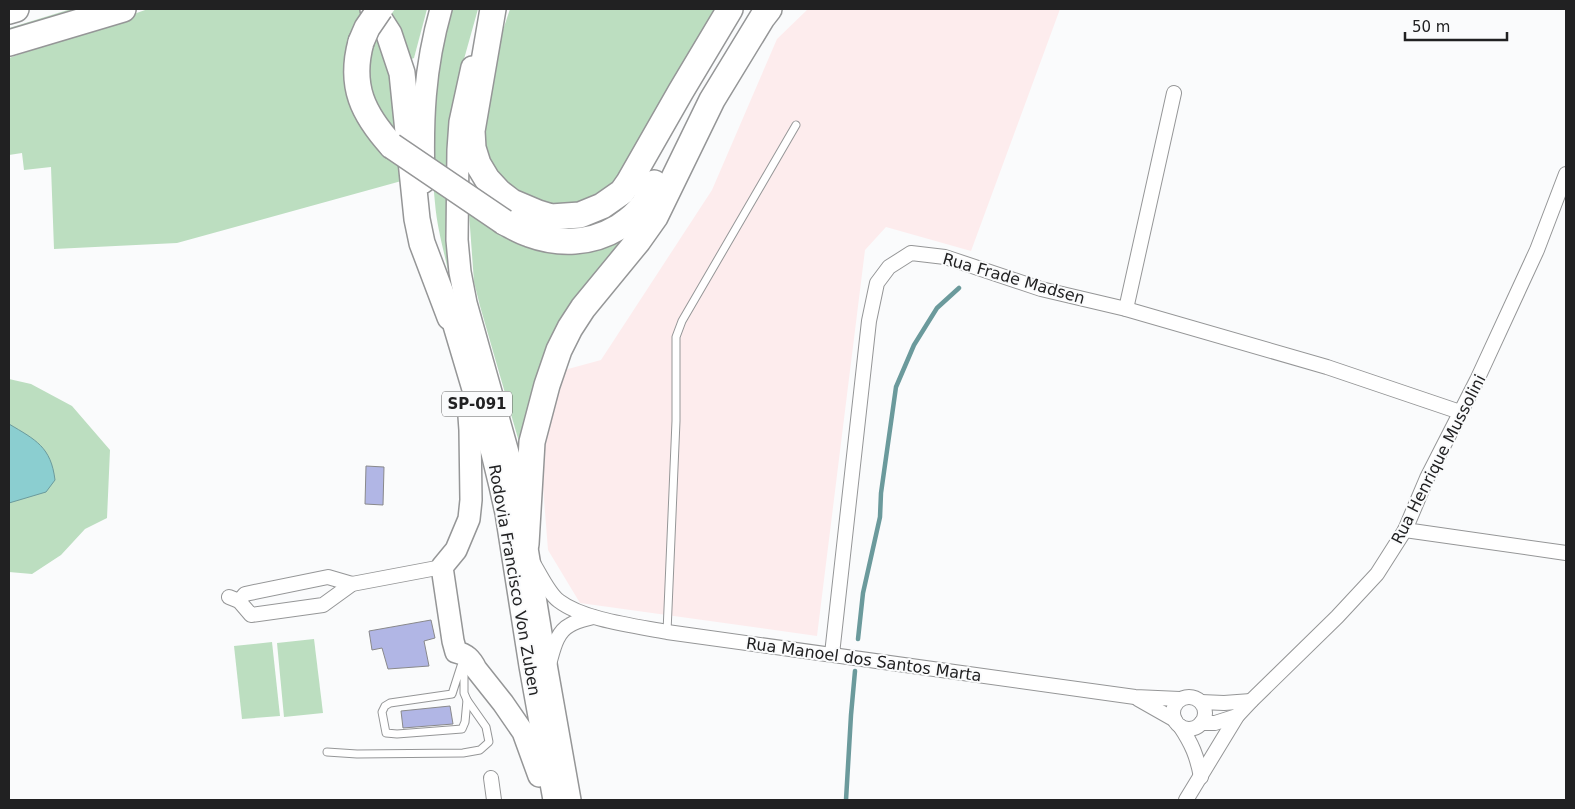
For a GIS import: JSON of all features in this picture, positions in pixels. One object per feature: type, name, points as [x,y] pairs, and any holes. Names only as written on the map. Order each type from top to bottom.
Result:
[{"type":"highway","points":[[9,11],[16,9]]},
{"type":"highway","points":[[9,43],[123,9]]},
{"type":"highway","points":[[373,9],[389,34],[402,73],[412,189],[418,227],[424,250],[450,316]]},
{"type":"highway","points":[[380,9],[367,28],[361,42],[356,68],[360,96],[373,124],[392,146],[504,222],[528,234],[568,242],[593,239],[612,232],[628,221],[644,205],[687,114],[748,9]]},
{"type":"highway","points":[[491,9],[472,131],[473,148],[478,164],[487,179],[512,202],[538,213],[567,217],[580,215],[602,206],[622,192],[730,9]]},
{"type":"highway","points":[[527,550],[532,442],[547,385],[559,350],[583,308],[655,217],[712,100],[769,9]]},
{"type":"main road","name":"Rodovia Francisco Von Zuben","points":[[442,9],[424,96],[423,141],[429,225],[435,258],[450,316],[492,453],[506,513],[530,666],[554,800]]},
{"type":"main road","name":"Rodovia Francisco Von Zuben","points":[[491,9],[473,62],[460,122],[457,240],[466,303],[516,481],[570,800]]},
{"type":"main road","points":[[465,365],[470,430],[471,500],[469,520],[456,550],[442,567],[456,652],[465,654],[503,703],[522,732],[547,800]]},
{"type":"street","points":[[1126,309],[1174,93]]},
{"type":"street","name":"Rua Henrique Mussolini","points":[[1186,800],[1237,716],[1337,617],[1377,574],[1405,530],[1427,478],[1478,380],[1537,250],[1566,174]]},
{"type":"street","name":"Rua Frade Madsen","points":[[832,654],[869,321],[877,283],[889,267],[911,253],[944,257],[1041,289],[1126,309],[1327,367],[1460,412]]},
{"type":"street","points":[[1405,530],[1566,552]]},
{"type":"street","name":"Rua Manoel dos Santos Marta","points":[[527,550],[558,600],[568,607],[593,617],[667,632],[1135,697],[1180,699]]},
{"type":"street","points":[[352,584],[328,577],[245,594],[234,599],[251,614],[323,606],[352,584],[442,567]]},
{"type":"street","points":[[547,670],[561,632],[569,625],[593,617]]},
{"type":"street","name":"Rua Manoel dos Santos Marta","points":[[1135,697],[1177,723]]},
{"type":"street","points":[[1200,778],[1197,757],[1189,740],[1177,723],[1173,712],[1175,705],[1180,699],[1187,697],[1192,697],[1201,702],[1251,701]]},
{"type":"street","points":[[1201,702],[1205,709],[1204,717],[1217,738],[1215,754]]},
{"type":"street","points":[[1177,723],[1187,728],[1194,728],[1237,716]]},
{"type":"street","points":[[490,778],[494,800]]},
{"type":"lane","points":[[667,632],[675,431],[676,337],[682,321],[796,125]]},
{"type":"lane","points":[[467,700],[465,722],[462,729],[397,734],[386,733],[382,712],[385,706],[390,703],[452,694],[461,666],[473,665]]},
{"type":"lane","points":[[327,752],[357,754],[451,754],[480,750],[489,742],[486,727],[464,693],[464,672],[473,665]]},
{"type":"shaded area","points":[[808,9],[1060,9],[971,251],[886,227],[865,250],[817,636],[580,603],[548,550],[540,449],[557,372],[601,360],[712,190],[777,39]]},
{"type":"green space","points":[[71,9],[104,9],[9,37],[9,28]]},
{"type":"green space","points":[[148,9],[362,9],[365,13],[352,50],[406,169],[405,180],[177,243],[54,249],[51,167],[24,170],[22,153],[9,155],[9,58]]},
{"type":"green space","points":[[395,9],[427,9],[414,58],[407,61],[390,16]]},
{"type":"green space","points":[[451,9],[478,9],[459,77],[453,274],[449,275],[436,212],[432,154],[437,81]]},
{"type":"green space","points":[[510,9],[721,9],[620,183],[580,208],[533,204],[487,166],[480,128],[490,69]]},
{"type":"green space","points":[[379,33],[386,50],[403,139],[382,119],[367,80],[373,43]]},
{"type":"green space","points":[[469,213],[502,235],[520,244],[632,229],[526,438],[519,442],[474,282]]},
{"type":"green space","points":[[9,379],[31,384],[72,406],[110,450],[107,518],[85,529],[61,555],[32,574],[9,572]]},
{"type":"green space","points":[[314,639],[323,713],[284,717],[277,643]]},
{"type":"green space","points":[[272,642],[280,716],[242,719],[234,646]]},
{"type":"water","points":[[9,424],[34,440],[46,452],[55,480],[46,492],[9,503]]},
{"type":"building","points":[[366,466],[384,467],[383,505],[365,504]]},
{"type":"building","points":[[431,620],[435,638],[424,641],[429,666],[388,669],[382,648],[372,650],[369,631]]},
{"type":"building","points":[[450,706],[453,724],[403,728],[401,711]]},
{"type":"waterway","points":[[858,639],[863,593],[880,517],[881,493],[896,387],[914,345],[937,308],[959,288]]},
{"type":"waterway","points":[[846,800],[855,671]]}]
